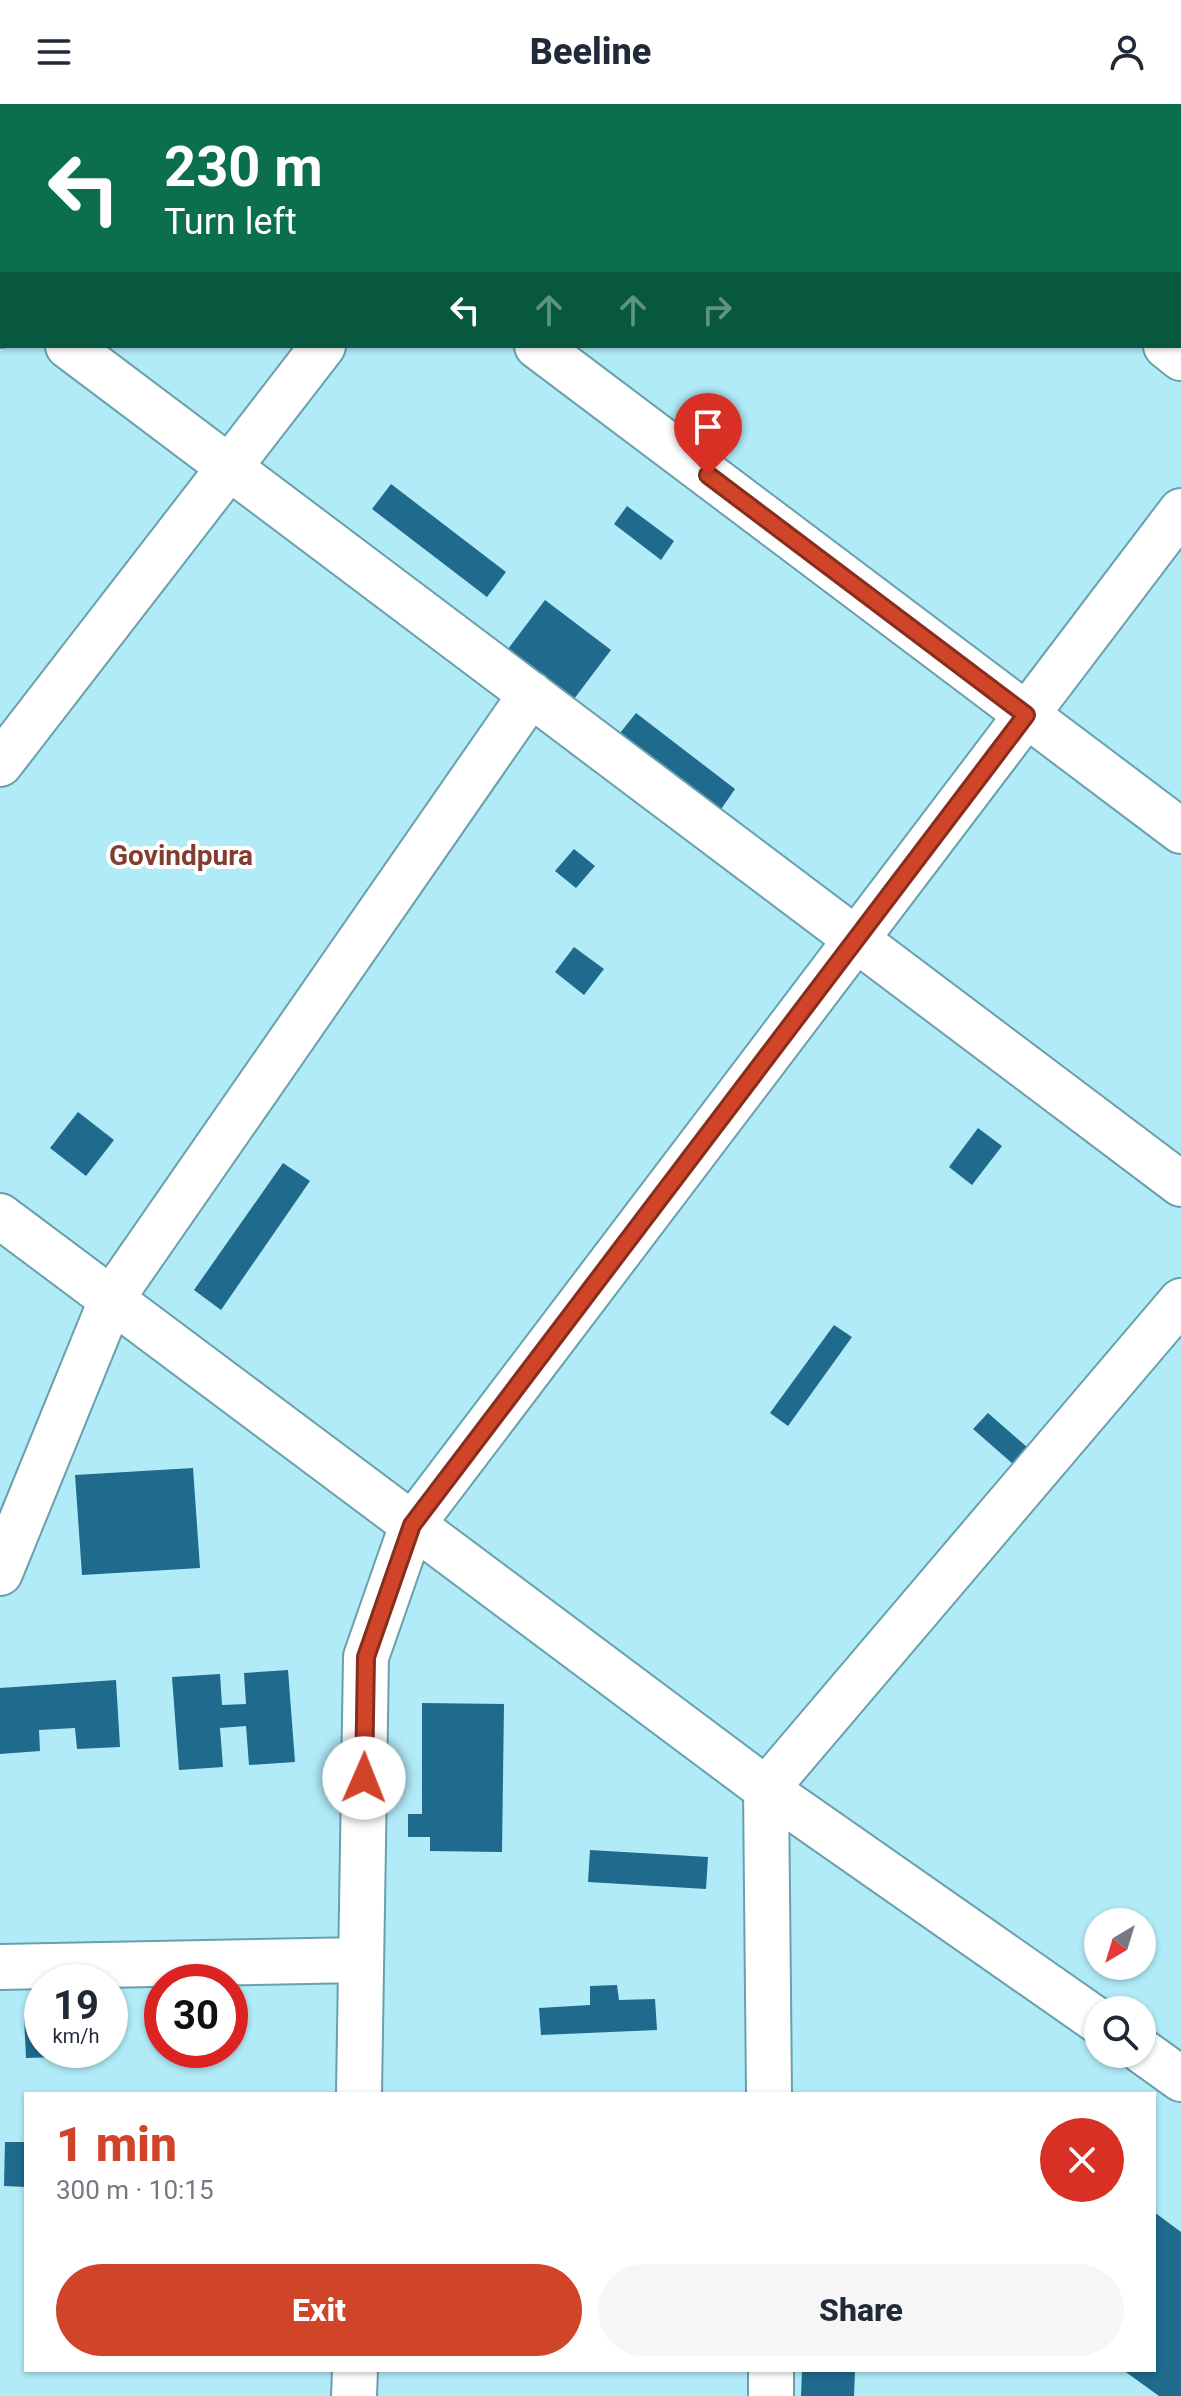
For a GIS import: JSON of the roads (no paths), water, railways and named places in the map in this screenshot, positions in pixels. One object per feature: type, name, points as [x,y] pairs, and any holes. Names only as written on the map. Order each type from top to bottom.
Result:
[{"type":"street","points":[[71,348],[1181,1184]]},
{"type":"street","points":[[0,764],[321,348]]},
{"type":"street","points":[[540,348],[1181,831]]},
{"type":"street","points":[[359,2092],[366,1657],[412,1525],[1181,511]]},
{"type":"street","points":[[0,1573],[112,1298],[531,694]]},
{"type":"street","points":[[0,1216],[766,1789],[1084,2011]]},
{"type":"street","points":[[769,2092],[766,1789],[1181,1301]]},
{"type":"street","points":[[0,1967],[361,1960]]},
{"type":"street","points":[[1156,2061],[1181,2079]]},
{"type":"street","points":[[354,2396],[355,2372]]},
{"type":"street","points":[[771,2372],[771,2396]]},
{"type":"district","name":"Govindpura","points":[[181,855]]}]
